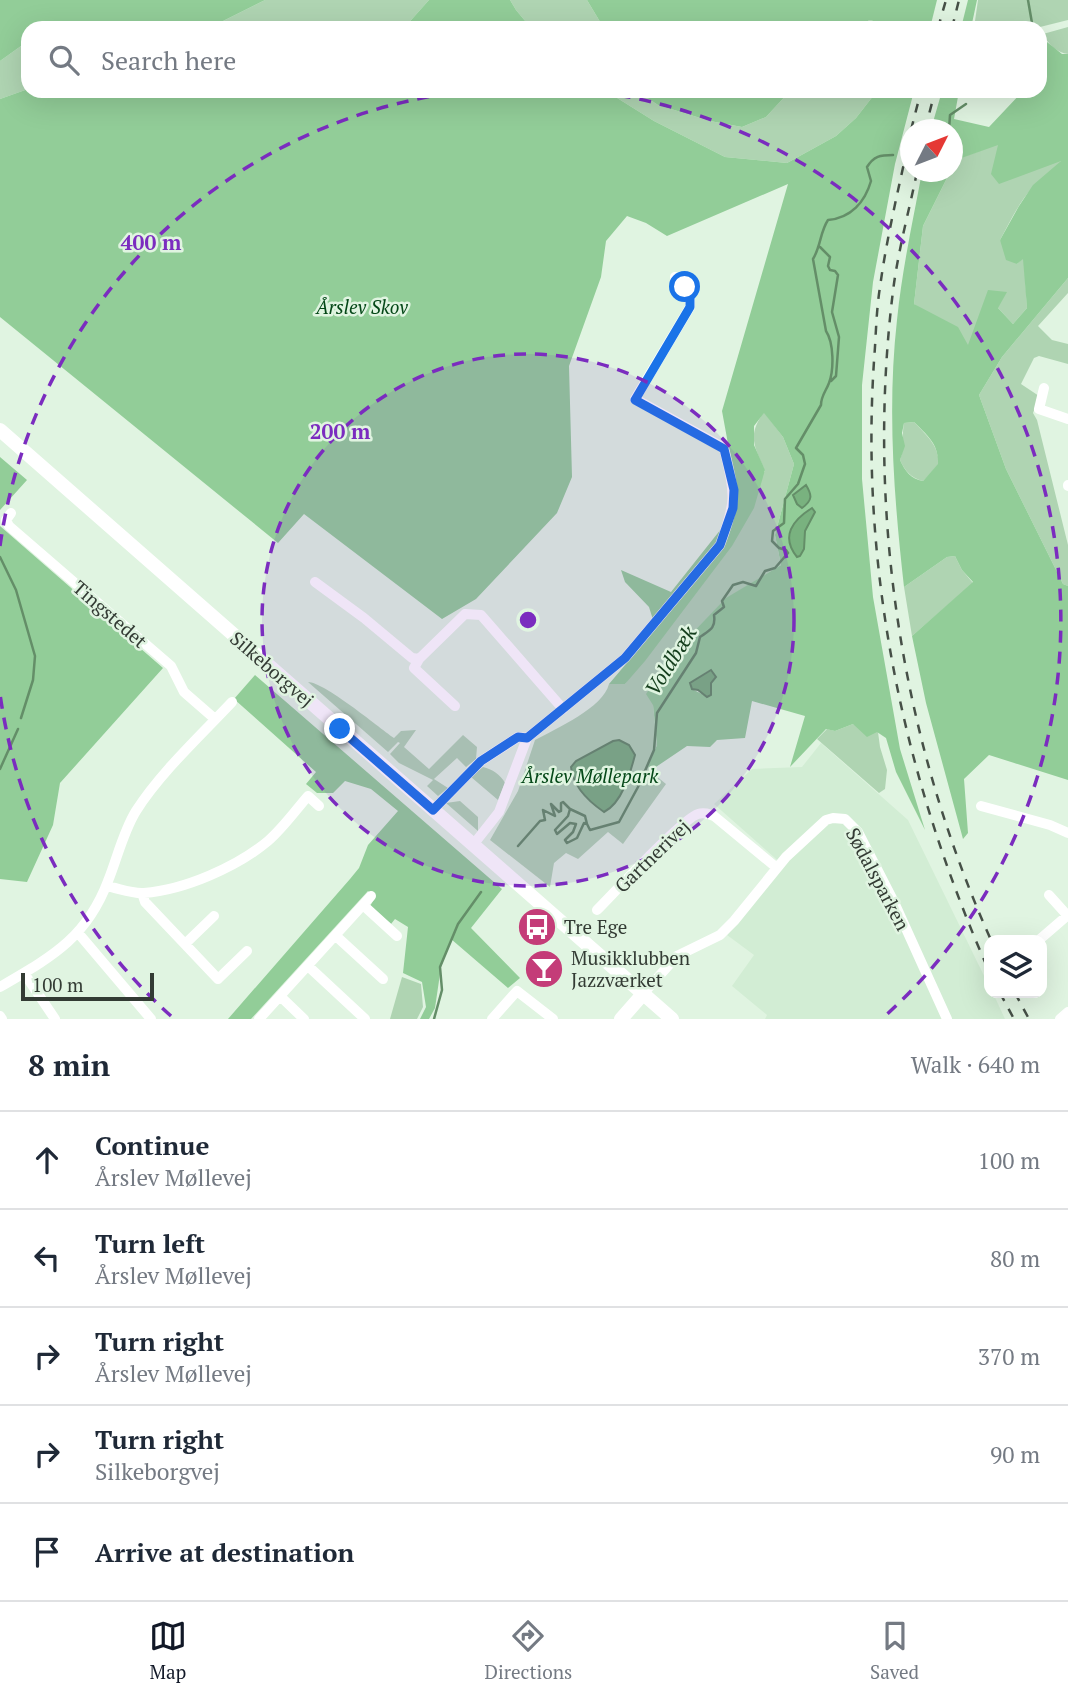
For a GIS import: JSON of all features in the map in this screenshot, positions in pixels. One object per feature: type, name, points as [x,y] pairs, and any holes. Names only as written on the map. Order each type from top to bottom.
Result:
[{"type":"main road","name":"Silkeborgvej","points":[[0,430],[671,1019]]},
{"type":"main road","points":[[621,1019],[643,994]]},
{"type":"street","points":[[473,845],[499,812],[527,738],[607,675],[651,629],[720,545],[733,508],[734,490],[724,449],[635,400],[690,307],[690,296],[676,277]]},
{"type":"street","points":[[1044,388],[1038,410],[1068,419]]},
{"type":"street","name":"Tingstedet","points":[[11,513],[5,520],[9,526],[171,666],[184,692],[215,719]]},
{"type":"street","points":[[316,582],[364,618],[411,659],[419,659]]},
{"type":"street","points":[[455,706],[414,668],[419,659],[465,614],[481,615],[563,709]]},
{"type":"street","points":[[0,987],[50,958],[79,934],[106,886],[134,815],[146,796],[232,702]]},
{"type":"street","points":[[433,810],[481,761],[518,737],[527,738]]},
{"type":"street","points":[[106,886],[142,893],[177,886],[214,873],[244,859],[270,839],[308,796],[319,806]]},
{"type":"street","points":[[981,806],[1050,825],[1068,833]]},
{"type":"street","name":"Gartnerivej","points":[[597,910],[681,826],[697,814],[709,813],[777,868]]},
{"type":"street","name":"Sødalsparken","points":[[777,868],[827,820],[839,818],[850,823],[859,833],[894,902],[947,1019]]},
{"type":"street","points":[[643,994],[677,956],[720,935],[777,868]]},
{"type":"street","points":[[142,893],[145,902],[218,979],[247,951]]},
{"type":"street","points":[[259,1019],[371,895]]},
{"type":"street","points":[[1045,935],[1067,915],[1049,895]]},
{"type":"street","points":[[363,905],[397,936]]},
{"type":"street","points":[[185,944],[214,916]]},
{"type":"street","points":[[79,934],[151,1019]]},
{"type":"street","points":[[336,936],[383,979]]},
{"type":"street","points":[[308,966],[365,1019]]},
{"type":"street","points":[[24,973],[55,1019]]},
{"type":"street","points":[[492,1019],[517,990],[553,1019]]},
{"type":"street","points":[[280,996],[304,1019]]},
{"type":"street","points":[[1060,1019],[1068,1012]]},
{"type":"shaded area","points":[[806,485],[810,497],[802,508],[793,495]]},
{"type":"shaded area","points":[[812,508],[815,512],[805,531],[804,549],[797,557],[789,535],[794,523]]},
{"type":"shaded area","points":[[711,670],[716,677],[711,683],[711,695],[707,697],[692,689],[690,683]]},
{"type":"shaded area","points":[[619,740],[629,745],[635,755],[620,795],[604,812],[582,793],[571,767],[576,761]]},
{"type":"shaded area","points":[[821,743],[908,820],[984,976],[984,998],[995,998],[1005,1019],[765,1019],[767,1015],[732,986],[754,955],[727,935],[784,866],[714,804],[752,769],[802,767]]},
{"type":"green space","points":[[0,0],[265,0],[223,21],[21,21],[21,46],[0,61]]},
{"type":"green space","points":[[265,0],[429,0],[410,21],[223,21]]},
{"type":"green space","points":[[429,0],[510,0],[525,21],[410,21]]},
{"type":"green space","points":[[510,0],[587,0],[600,21],[525,21]]},
{"type":"green space","points":[[587,0],[937,0],[932,21],[600,21]]},
{"type":"green space","points":[[968,0],[977,0],[972,21],[963,21]]},
{"type":"green space","points":[[978,0],[1068,0],[1068,20],[1047,25],[1047,21],[975,21]]},
{"type":"green space","points":[[1068,27],[1068,54],[1060,52],[1047,41],[1047,33]]},
{"type":"green space","points":[[1047,42],[1062,54],[1068,54],[1068,278],[1002,357],[979,395],[1006,469],[1063,584],[1068,586],[1068,780],[989,755],[964,779],[968,833],[963,839],[926,703],[912,636],[973,582],[962,570],[955,556],[947,557],[904,587],[897,520],[892,387],[905,264],[920,182],[945,182],[923,226],[914,304],[958,327],[968,345],[988,290],[1007,292],[998,308],[1013,324],[1027,308],[1023,259],[1017,264],[1006,260],[1000,240],[1033,185],[1061,161],[999,184],[991,174],[998,145],[963,158],[963,121],[989,127],[1016,98],[1047,98]],"holes":[[[914,422],[931,440],[938,464],[923,481],[909,474],[900,460],[905,446],[902,433],[904,423]]]},
{"type":"green space","points":[[21,46],[21,92],[0,99],[0,61]]},
{"type":"green space","name":"Årslev Skov","points":[[21,92],[21,98],[617,98],[654,121],[725,157],[787,163],[836,136],[856,118],[872,98],[912,98],[907,119],[900,119],[900,145],[873,282],[862,385],[862,479],[873,597],[900,749],[925,830],[896,772],[886,738],[877,732],[867,737],[853,724],[835,731],[826,729],[790,767],[805,716],[752,701],[745,738],[717,740],[710,747],[687,746],[650,771],[648,766],[657,745],[653,705],[646,694],[679,647],[726,598],[781,565],[775,535],[794,464],[783,437],[764,413],[754,426],[754,445],[765,470],[754,508],[732,546],[645,661],[625,684],[609,684],[642,645],[654,623],[649,607],[625,582],[621,570],[671,592],[725,524],[735,482],[722,411],[788,184],[667,236],[646,223],[627,216],[606,241],[601,277],[569,366],[572,477],[557,513],[476,599],[442,619],[304,514],[278,543],[0,317],[0,99]],"holes":[[[708,671],[711,694],[706,696],[694,690],[690,683]]]},
{"type":"green space","points":[[617,98],[648,98],[658,105],[710,121],[742,127],[766,117],[784,98],[872,98],[856,118],[836,136],[787,163],[725,157],[654,121]]},
{"type":"green space","points":[[648,98],[784,98],[766,117],[742,127],[710,121],[658,105]]},
{"type":"green space","points":[[940,98],[958,98],[954,119],[934,119]]},
{"type":"green space","points":[[998,144],[1062,160],[1028,193],[1000,240],[1017,264],[1024,257],[1027,308],[1013,324],[998,308],[968,346],[914,304],[923,226],[945,182],[963,182],[963,157]]},
{"type":"green space","points":[[1068,278],[1068,293],[1038,326],[1052,340],[1068,344],[1068,364],[1039,356],[1034,358],[1021,384],[1039,396],[1033,413],[1068,545],[1068,586],[1063,584],[1006,469],[979,395],[1002,357]]},
{"type":"green space","name":"Årslev Møllepark","points":[[764,412],[783,437],[794,464],[775,535],[781,565],[726,599],[679,647],[653,705],[657,745],[648,766],[650,771],[666,784],[623,844],[608,832],[578,859],[566,853],[554,863],[550,887],[490,840],[518,791],[535,740],[589,709],[605,693],[609,684],[625,684],[765,471],[754,441],[755,428]]},
{"type":"green space","points":[[914,422],[931,441],[938,457],[939,464],[923,481],[909,474],[900,460],[904,423]]},
{"type":"green space","points":[[0,457],[27,480],[0,510]]},
{"type":"green space","points":[[0,526],[163,668],[60,783],[53,825],[27,882],[0,879]]},
{"type":"green space","points":[[955,556],[973,583],[912,636],[904,587],[947,557]]},
{"type":"green space","points":[[255,675],[502,889],[471,928],[520,978],[508,988],[451,939],[441,967],[435,1008],[429,1019],[420,1019],[426,1007],[422,982],[403,973],[408,927],[395,919],[391,924],[370,906],[375,898],[368,891],[251,1019],[228,1019],[359,868],[368,845],[398,811],[371,789],[345,781],[333,793],[317,793],[306,784],[316,772],[234,699]]},
{"type":"green space","points":[[308,682],[326,689],[394,738],[401,731],[416,730],[404,747],[429,769],[463,735],[477,747],[476,759],[466,767],[457,758],[434,779],[448,788],[438,796],[427,786],[433,780],[399,763],[390,754],[400,743],[388,752]]},
{"type":"green space","points":[[853,724],[878,732],[887,770],[885,789],[879,793],[817,739],[827,729],[835,731]]},
{"type":"green space","points":[[483,767],[496,773],[505,783],[498,800],[471,777]]},
{"type":"green space","points":[[460,801],[478,817],[478,831],[446,803]]},
{"type":"green space","points":[[402,977],[421,984],[423,1007],[417,1019],[390,1019]]},
{"type":"waterway","name":"Voldbæk","points":[[1028,0],[1032,21]]},
{"type":"waterway","name":"Voldbæk","points":[[950,119],[950,115],[966,104]]},
{"type":"waterway","name":"Voldbæk","points":[[518,846],[540,821],[545,820],[543,810],[555,816],[551,804],[559,812],[563,802],[570,809],[568,816],[555,830],[557,834],[570,823],[576,824],[565,840],[567,843],[577,838],[584,823],[590,830],[619,822],[654,750],[657,713],[696,653],[700,637],[713,626],[714,615],[724,607],[722,601],[733,585],[743,582],[756,586],[765,571],[775,568],[788,553],[772,541],[773,531],[784,523],[785,499],[798,484],[805,464],[803,455],[796,448],[821,405],[832,371],[832,349],[826,331],[813,259],[828,220],[844,216],[856,208],[865,196],[871,181],[867,167],[872,160],[893,155]]},
{"type":"waterway","name":"Voldbæk","points":[[820,247],[830,257],[830,270],[838,275],[832,312],[839,337],[836,376],[831,381]]},
{"type":"waterway","points":[[0,557],[16,590],[35,656],[33,680],[21,718]]},
{"type":"waterway","points":[[0,769],[18,729]]},
{"type":"waterway","points":[[570,809],[585,816],[587,824]]},
{"type":"waterway","name":"Voldbæk","points":[[434,1019],[442,990],[440,967],[458,924],[481,892]]},
{"type":"railway","points":[[940,21],[946,0]]},
{"type":"railway","points":[[954,21],[959,0]]},
{"type":"railway","points":[[914,119],[919,98]]},
{"type":"railway","points":[[928,119],[933,98]]},
{"type":"railway","points":[[900,182],[886,248],[874,361],[871,440],[874,518],[882,596],[894,673],[933,825],[984,959]]},
{"type":"railway","points":[[915,182],[895,276],[886,374],[884,457],[888,540],[898,623],[913,705],[934,785],[960,864],[989,935]]},
{"type":"railway","points":[[1003,998],[1014,1019]]},
{"type":"railway","points":[[1018,998],[1029,1019]]},
{"type":"place","name":"Tre Ege","points":[[537,927]]},
{"type":"place","name":"Musikklubben Jazzværket","points":[[544,969]]},
{"type":"route","points":[[340,729],[433,810],[481,761],[518,737],[527,738],[599,682],[625,658],[720,545],[733,508],[734,490],[724,449],[635,400],[690,307],[690,296],[685,287]]}]
